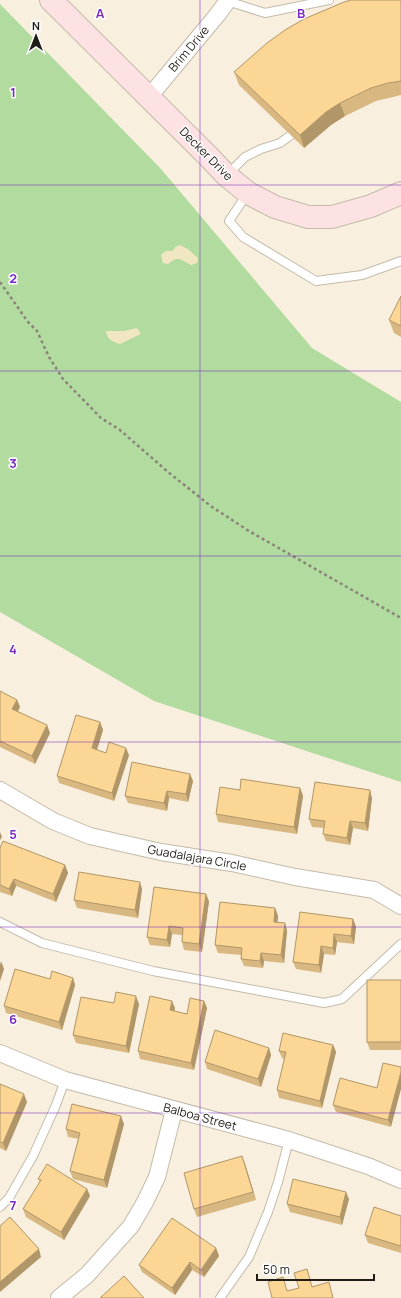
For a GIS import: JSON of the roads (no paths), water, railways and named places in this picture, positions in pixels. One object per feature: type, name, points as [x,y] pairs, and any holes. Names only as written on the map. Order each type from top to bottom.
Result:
[{"type":"street","name":"Decker Drive","points":[[51,0],[210,157],[226,176],[248,193],[275,207],[308,217],[332,216],[371,206],[401,193]]},
{"type":"street","name":"Brim Drive","points":[[148,97],[218,14],[227,1]]},
{"type":"street","name":"Guadalajara Circle","points":[[0,790],[53,821],[90,836],[161,852],[232,863],[295,877],[374,890],[401,906]]},
{"type":"street","name":"Balboa Street","points":[[0,1053],[64,1080],[289,1140],[368,1166],[401,1180]]},
{"type":"street","points":[[59,1298],[87,1275],[131,1226],[157,1177],[174,1110]]},
{"type":"lane","points":[[227,1],[265,13],[322,5],[329,0]]},
{"type":"lane","points":[[226,176],[245,157],[261,149],[280,143],[292,136]]},
{"type":"lane","points":[[248,193],[229,221],[244,237],[316,281],[362,275],[401,261]]},
{"type":"lane","points":[[0,922],[42,943],[153,971],[324,1003],[342,999],[401,944]]},
{"type":"lane","points":[[0,1207],[10,1198],[32,1156],[56,1105],[64,1080]]},
{"type":"lane","points":[[220,1298],[249,1257],[268,1212],[289,1140]]}]
